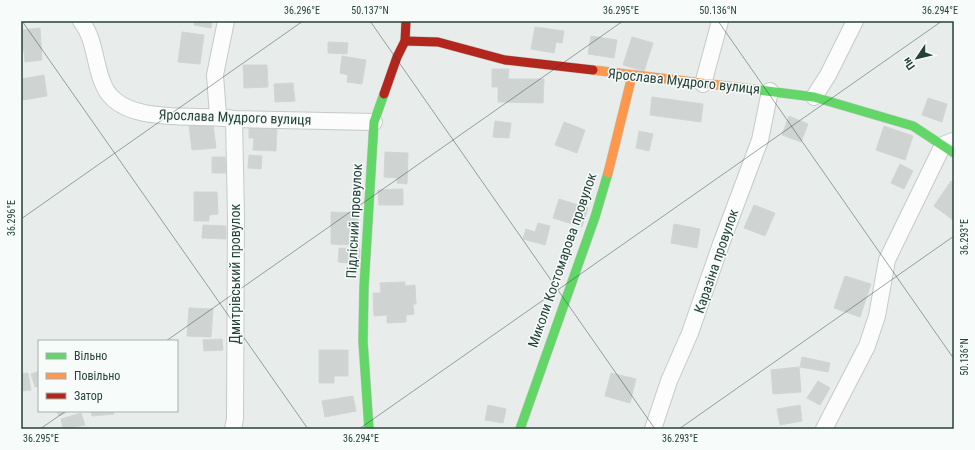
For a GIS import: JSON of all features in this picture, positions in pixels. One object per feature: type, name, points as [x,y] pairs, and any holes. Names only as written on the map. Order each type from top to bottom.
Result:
[{"type":"street","name":"Ярослава Мудрого вулиця","points":[[81,21],[90,37],[104,88],[117,103],[140,112],[179,117],[218,116],[234,119],[374,122]]},
{"type":"street","points":[[218,116],[215,75],[226,21]]},
{"type":"street","name":"Підлісний провулок","points":[[369,429],[363,341],[364,287],[374,122],[397,57],[405,41],[406,21]]},
{"type":"street","points":[[703,84],[720,21]]},
{"type":"street","points":[[814,97],[828,75],[855,21]]},
{"type":"street","name":"Ярослава Мудрого вулиця","points":[[405,41],[438,42],[505,60],[632,76],[770,90],[814,97],[913,126],[950,146]]},
{"type":"street","name":"Миколи Костомарова провулок","points":[[520,429],[536,375],[570,289],[596,215],[632,76]]},
{"type":"street","name":"Каразіна провулок","points":[[653,429],[669,381],[690,333],[720,244],[760,140],[770,90]]},
{"type":"street","name":"Дмитрівський провулок","points":[[233,429],[235,420],[236,224],[234,119]]},
{"type":"street","points":[[824,429],[867,346],[877,316],[887,260],[950,146]]},
{"type":"building","points":[[195,21],[212,21],[211,28],[194,25]]},
{"type":"building","points":[[535,27],[564,31],[562,43],[556,42],[554,53],[531,49]]},
{"type":"building","points":[[40,28],[42,60],[25,62],[24,51],[21,51],[21,30]]},
{"type":"building","points":[[182,32],[204,35],[200,64],[178,62]]},
{"type":"building","points":[[591,36],[617,40],[614,58],[588,54]]},
{"type":"building","points":[[632,37],[653,43],[644,71],[623,65]]},
{"type":"building","points":[[328,42],[348,43],[347,54],[328,53]]},
{"type":"building","points":[[342,56],[366,60],[362,84],[347,82],[348,75],[340,73]]},
{"type":"building","points":[[243,65],[267,65],[268,87],[244,88]]},
{"type":"building","points":[[492,69],[509,69],[508,79],[544,79],[543,103],[498,102],[498,87],[492,87]]},
{"type":"building","points":[[44,75],[47,96],[23,100],[21,79]]},
{"type":"building","points":[[293,83],[295,101],[275,102],[274,84]]},
{"type":"building","points":[[652,97],[703,104],[701,122],[650,115]]},
{"type":"building","points":[[928,98],[947,104],[942,122],[922,115]]},
{"type":"building","points":[[789,116],[808,124],[801,142],[782,135]]},
{"type":"building","points":[[495,121],[511,123],[509,138],[493,137]]},
{"type":"building","points":[[564,122],[585,130],[577,153],[555,145]]},
{"type":"building","points":[[213,124],[216,148],[192,150],[189,126]]},
{"type":"building","points":[[249,125],[277,126],[276,151],[253,150],[254,138],[249,138]]},
{"type":"building","points":[[884,126],[913,136],[905,160],[876,150]]},
{"type":"building","points":[[639,131],[653,134],[649,151],[636,148]]},
{"type":"building","points":[[385,152],[408,153],[407,184],[397,183],[397,178],[384,177]]},
{"type":"building","points":[[249,155],[262,156],[261,169],[248,168]]},
{"type":"building","points":[[212,157],[225,157],[226,173],[212,173]]},
{"type":"building","points":[[900,164],[913,171],[904,189],[891,183]]},
{"type":"building","points":[[951,181],[954,183],[953,220],[934,206]]},
{"type":"building","points":[[403,189],[403,205],[379,205],[378,190]]},
{"type":"building","points":[[194,192],[217,192],[218,214],[209,215],[209,221],[194,221]]},
{"type":"building","points":[[559,199],[588,208],[582,227],[553,218]]},
{"type":"building","points":[[754,205],[775,213],[765,236],[744,228]]},
{"type":"building","points":[[331,212],[358,213],[358,235],[351,235],[351,245],[331,244]]},
{"type":"building","points":[[538,223],[550,226],[545,245],[523,239],[526,229],[535,232]]},
{"type":"building","points":[[674,224],[700,229],[697,248],[671,243]]},
{"type":"building","points":[[203,225],[226,226],[226,239],[202,238]]},
{"type":"building","points":[[339,248],[360,249],[359,264],[338,262]]},
{"type":"building","points":[[845,276],[871,284],[860,317],[834,308]]},
{"type":"building","points":[[405,282],[405,286],[415,285],[416,304],[413,304],[414,314],[406,315],[406,322],[387,323],[387,315],[374,316],[373,293],[381,293],[380,283]]},
{"type":"building","points":[[189,308],[213,309],[211,337],[187,336]]},
{"type":"building","points":[[222,339],[223,350],[204,351],[203,340]]},
{"type":"building","points":[[319,350],[348,350],[348,376],[334,376],[334,383],[319,383]]},
{"type":"building","points":[[802,357],[830,363],[828,372],[800,367]]},
{"type":"building","points":[[799,367],[801,392],[773,394],[771,370]]},
{"type":"building","points":[[38,371],[38,386],[35,387],[31,374]]},
{"type":"building","points":[[28,373],[31,390],[21,391],[21,374]]},
{"type":"building","points":[[611,373],[636,379],[630,403],[605,396]]},
{"type":"building","points":[[818,381],[830,388],[820,405],[807,398]]},
{"type":"building","points":[[353,396],[356,411],[325,417],[322,401]]},
{"type":"building","points":[[488,405],[506,409],[503,423],[485,420]]},
{"type":"building","points":[[800,405],[802,421],[780,425],[777,409]]},
{"type":"building","points":[[57,412],[67,412],[59,416]]},
{"type":"building","points":[[91,412],[114,412],[114,414],[92,416]]},
{"type":"building","points":[[81,413],[85,425],[63,429],[61,419]]},
{"type":"traffic: fast","points":[[743,88],[814,97],[913,126],[954,153]]},
{"type":"traffic: fast","points":[[369,429],[363,341],[364,287],[374,122],[384,94]]},
{"type":"traffic: fast","points":[[520,429],[595,217],[608,173]]},
{"type":"traffic: slow","points":[[593,70],[743,88]]},
{"type":"traffic: slow","points":[[608,173],[632,76]]},
{"type":"traffic: jam","points":[[384,94],[397,57],[405,41],[406,21]]},
{"type":"traffic: jam","points":[[405,41],[438,42],[505,60],[593,70]]}]
